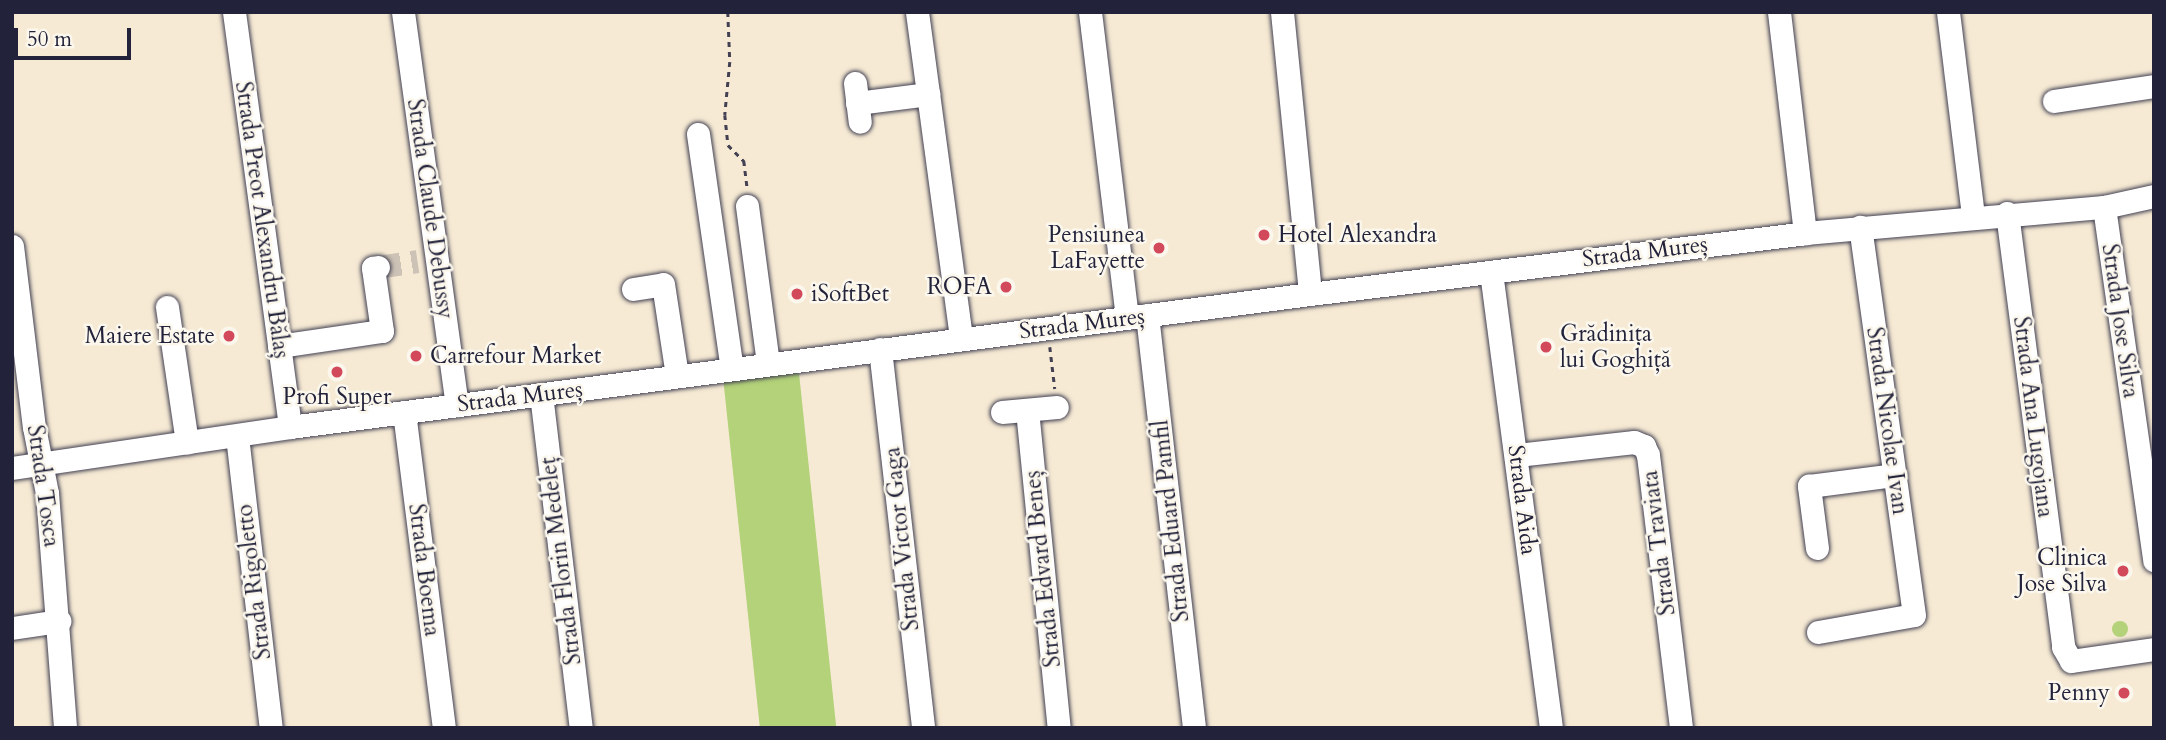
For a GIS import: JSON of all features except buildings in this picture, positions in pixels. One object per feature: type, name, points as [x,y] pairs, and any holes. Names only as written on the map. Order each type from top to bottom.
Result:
[{"type":"street","name":"Strada Preot Alexandru Bălaș","points":[[234,12],[290,427]]},
{"type":"street","name":"Strada Claude Debussy","points":[[403,12],[427,260],[457,405]]},
{"type":"street","points":[[917,12],[961,339]]},
{"type":"street","name":"Strada Eduard Pamfil","points":[[1090,12],[1137,317],[1194,728]]},
{"type":"street","points":[[1282,12],[1310,294]]},
{"type":"street","points":[[1779,12],[1805,233]]},
{"type":"street","points":[[1948,12],[1973,216]]},
{"type":"street","points":[[2054,101],[2154,86]]},
{"type":"street","points":[[857,103],[928,94]]},
{"type":"street","points":[[698,134],[732,369]]},
{"type":"street","name":"Strada Mureș","points":[[12,468],[290,427],[1310,294],[1805,233],[2007,213],[2104,207],[2154,196]]},
{"type":"street","points":[[747,206],[768,364]]},
{"type":"street","name":"Strada Jose Silva","points":[[2104,207],[2154,560]]},
{"type":"street","name":"Strada Ana Lugojana","points":[[2007,213],[2063,647],[2071,661],[2154,649]]},
{"type":"street","name":"Strada Nicolae Ivan","points":[[1818,632],[1913,615],[1860,227]]},
{"type":"street","name":"Strada Tosca","points":[[12,246],[19,357],[47,493],[59,621],[65,728]]},
{"type":"street","points":[[279,346],[382,331],[373,268],[379,267]]},
{"type":"street","name":"Strada Aida","points":[[1492,272],[1550,728]]},
{"type":"street","points":[[633,289],[663,284],[677,376]]},
{"type":"street","points":[[167,307],[187,443]]},
{"type":"street","name":"Strada Victor Gaga","points":[[880,349],[923,728]]},
{"type":"street","name":"Strada Florin Medeleț","points":[[541,394],[581,728]]},
{"type":"street","points":[[1002,412],[1057,407]]},
{"type":"street","name":"Strada Edvard Beneș","points":[[1027,410],[1059,728]]},
{"type":"street","name":"Strada Boema","points":[[404,412],[444,728]]},
{"type":"street","name":"Strada Rigoletto","points":[[237,436],[271,728]]},
{"type":"street","name":"Strada Traviata","points":[[1517,455],[1634,442],[1644,446],[1648,455],[1681,728]]},
{"type":"street","points":[[1817,548],[1809,486],[1895,475]]},
{"type":"street","points":[[12,628],[59,621]]},
{"type":"path","points":[[728,12],[730,62],[725,115],[728,145],[744,161],[747,206]]},
{"type":"path","points":[[1048,328],[1057,407]]},
{"type":"green space","points":[[799,373],[836,728],[760,728],[723,381]]},
{"type":"green space","points":[[2117,621],[2123,621],[2128,629],[2126,635],[2117,637],[2112,632],[2112,626]]},
{"type":"tunnel","points":[[378,267],[418,261]]},
{"type":"place","name":"Hotel Alexandra","points":[[1264,235]]},
{"type":"place","name":"Pensiunea LaFayette","points":[[1159,248]]},
{"type":"place","name":"ROFA","points":[[1006,287]]},
{"type":"place","name":"iSoftBet","points":[[797,294]]},
{"type":"place","name":"Maiere Estate","points":[[229,336]]},
{"type":"place","name":"Grădinița lui Goghiță","points":[[1546,347]]},
{"type":"place","name":"Carrefour Market","points":[[416,356]]},
{"type":"place","name":"Profi Super","points":[[337,372]]},
{"type":"place","name":"Clinica Jose Silva","points":[[2123,571]]},
{"type":"place","name":"Penny","points":[[2124,693]]}]
